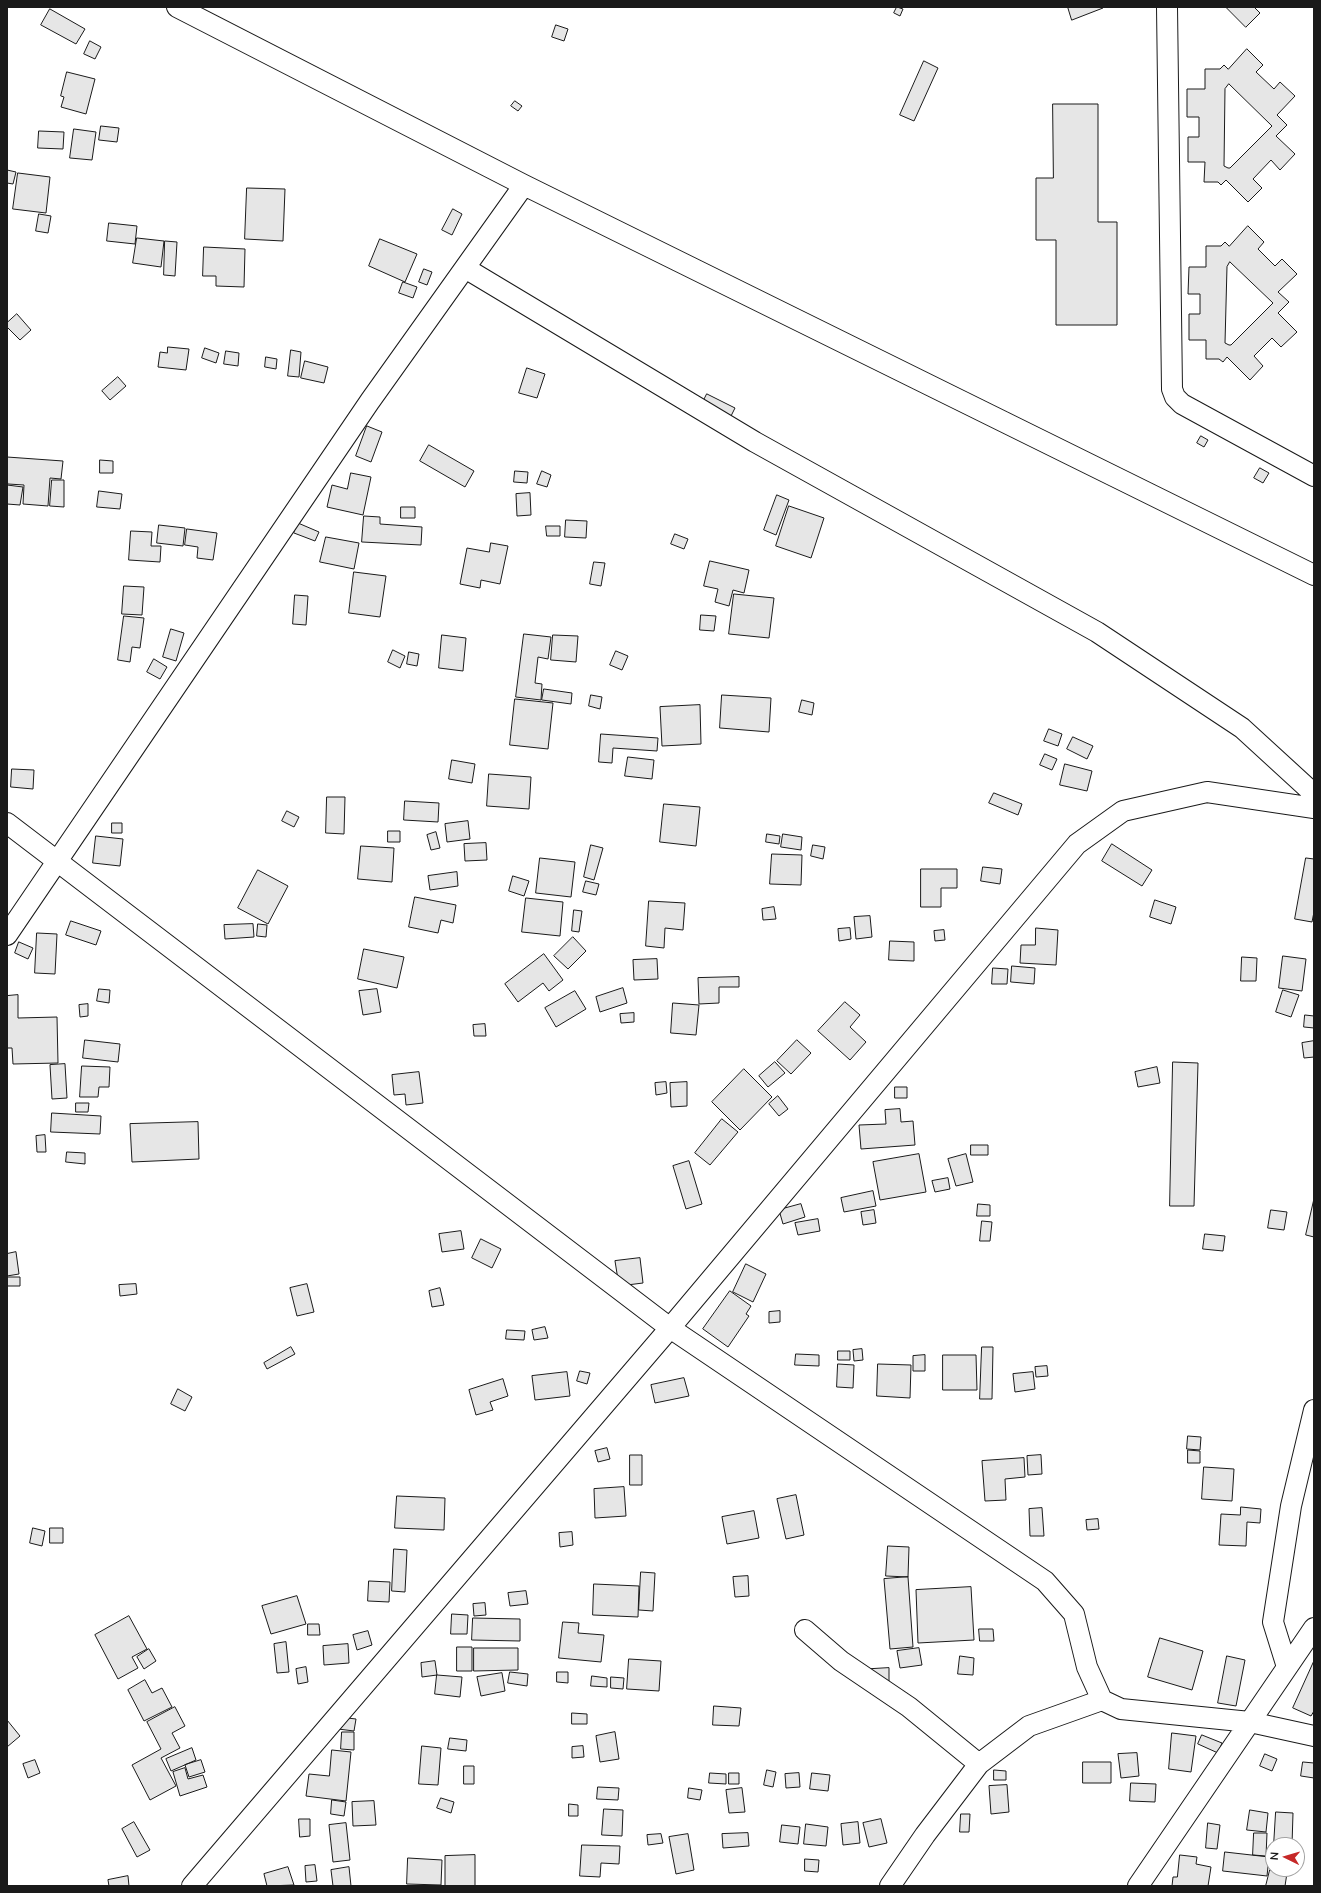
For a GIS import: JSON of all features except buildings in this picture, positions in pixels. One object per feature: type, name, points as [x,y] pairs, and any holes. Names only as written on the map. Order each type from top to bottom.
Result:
[{"type":"street","points":[[177,7],[524,185],[1314,575]]},
{"type":"street","points":[[1167,7],[1172,389],[1175,397],[1182,404],[1314,476]]},
{"type":"street","points":[[7,935],[370,401],[524,185]]},
{"type":"street","points":[[465,268],[755,442],[1097,632],[1242,728],[1314,794]]},
{"type":"street","points":[[192,1886],[670,1328],[1077,844],[1123,811],[1207,792],[1314,808]]},
{"type":"street","points":[[7,823],[670,1328],[1045,1581],[1074,1614],[1087,1667],[1102,1700],[1121,1709],[1250,1722],[1314,1736]]},
{"type":"street","points":[[1287,1667],[1273,1622],[1291,1506],[1314,1410]]},
{"type":"street","points":[[1138,1886],[1314,1628]]},
{"type":"street","points":[[805,1630],[841,1661],[909,1707],[979,1764]]},
{"type":"street","points":[[890,1886],[925,1835],[979,1764],[1029,1726],[1102,1700]]}]
